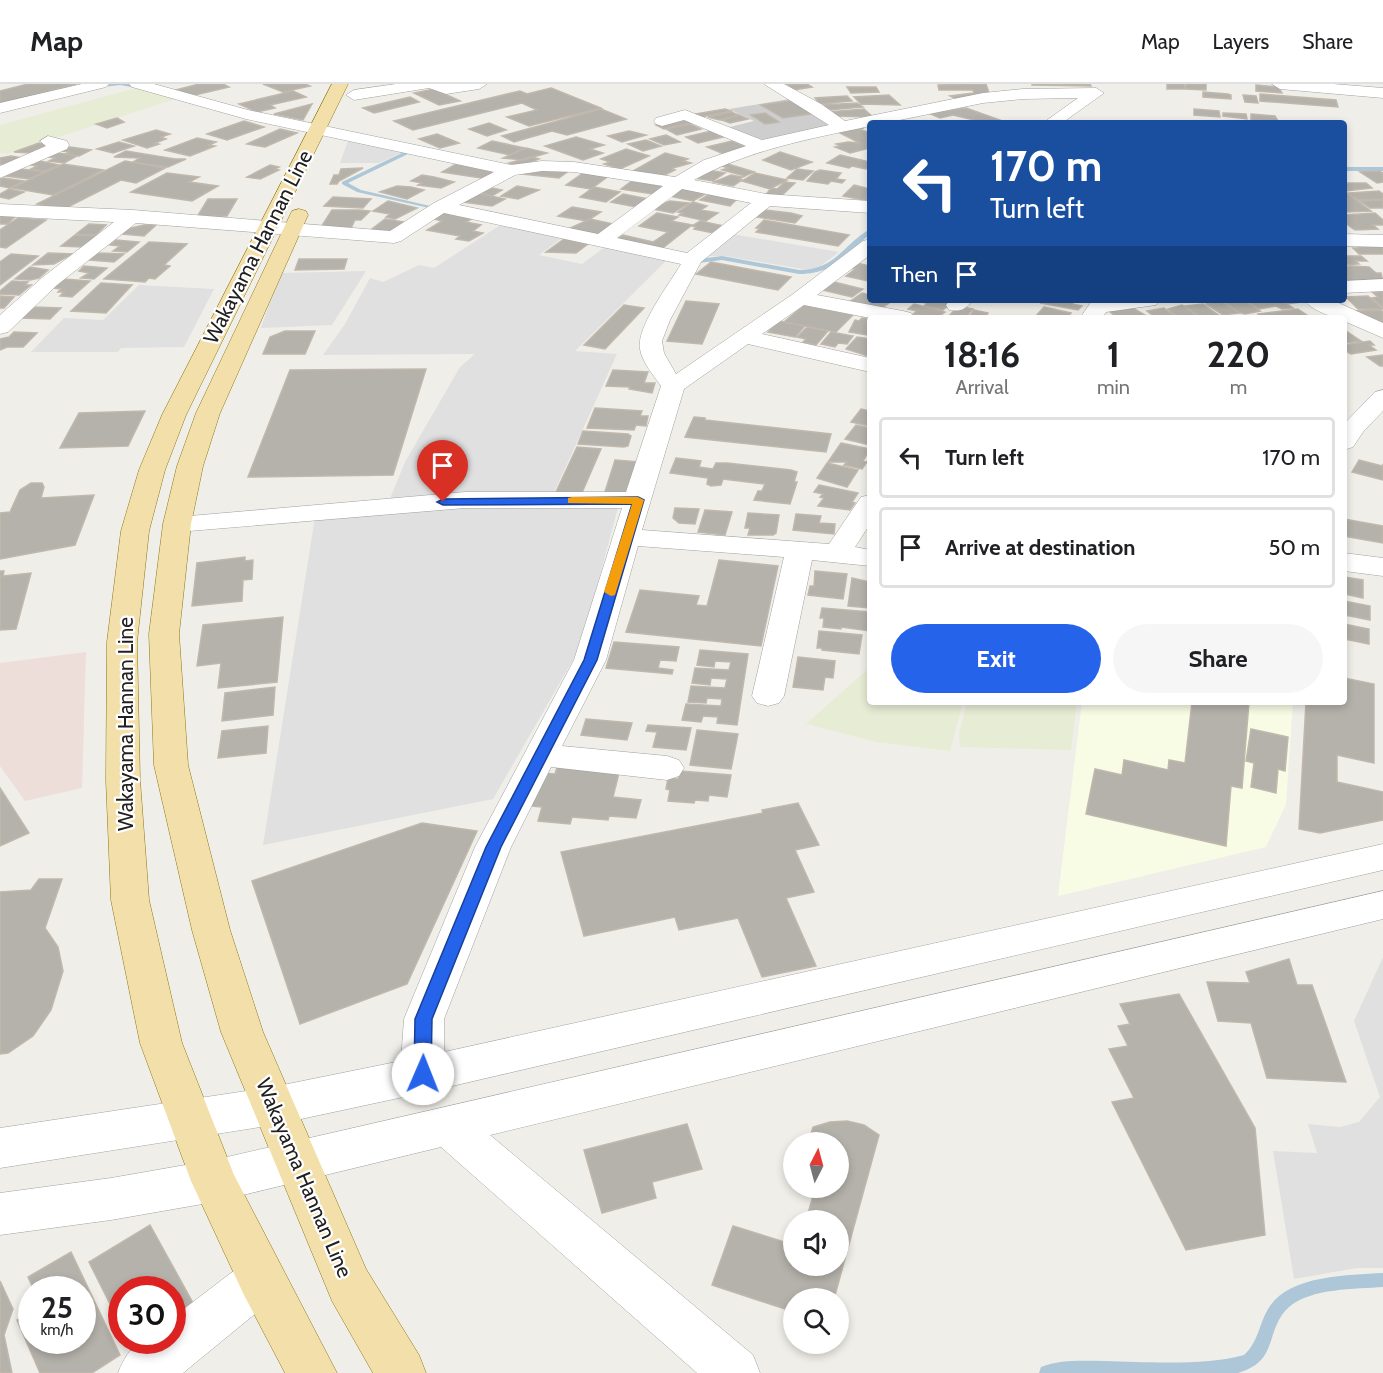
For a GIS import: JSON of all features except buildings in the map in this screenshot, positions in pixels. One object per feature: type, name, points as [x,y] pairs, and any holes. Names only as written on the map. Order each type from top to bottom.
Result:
[{"type":"main road","name":"Wakayama Hannan Line","points":[[351,88],[326,131],[281,228],[208,413],[190,466],[177,524],[164,634],[171,765],[211,930],[242,1032],[349,1285],[401,1373]]},
{"type":"main road","name":"Wakayama Hannan Line","points":[[281,228],[174,415],[152,470],[135,531],[122,642],[123,780],[130,900],[161,1043],[214,1181],[261,1279],[312,1373]]},
{"type":"street","points":[[0,108],[101,84]]},
{"type":"street","points":[[137,84],[246,114],[511,170]]},
{"type":"street","points":[[351,88],[426,84]]},
{"type":"street","points":[[433,84],[446,89],[479,84]]},
{"type":"street","points":[[772,84],[814,107],[841,126]]},
{"type":"street","points":[[1280,84],[1383,93]]},
{"type":"street","points":[[878,120],[916,114],[918,111],[935,106],[1003,96],[1096,89]]},
{"type":"street","points":[[1055,120],[1096,89]]},
{"type":"street","points":[[916,114],[927,120]]},
{"type":"street","points":[[662,121],[685,115],[761,146]]},
{"type":"street","points":[[602,240],[683,179],[710,164],[761,146],[867,122]]},
{"type":"street","points":[[0,173],[61,145],[48,141]]},
{"type":"street","points":[[0,210],[133,216],[394,237],[439,208],[511,170],[527,166],[562,166],[680,183],[766,200],[867,207]]},
{"type":"street","points":[[673,386],[666,378],[650,348],[652,334],[691,262],[766,200]]},
{"type":"street","points":[[439,208],[602,240],[691,262]]},
{"type":"street","points":[[0,327],[50,281],[133,216]]},
{"type":"street","points":[[1351,240],[1377,253]]},
{"type":"street","points":[[423,1074],[424,1019],[494,847],[590,660],[673,386],[800,298],[867,247]]},
{"type":"street","points":[[1347,287],[1383,285]]},
{"type":"street","points":[[800,298],[889,315]]},
{"type":"street","points":[[1093,315],[1099,308],[1130,303]]},
{"type":"street","points":[[1322,303],[1383,331]]},
{"type":"street","points":[[744,337],[867,364]]},
{"type":"street","points":[[1347,438],[1354,427],[1383,398]]},
{"type":"street","points":[[177,524],[465,500],[638,500]]},
{"type":"street","points":[[837,553],[867,508]]},
{"type":"street","points":[[627,537],[837,553],[867,558]]},
{"type":"street","points":[[768,696],[800,550]]},
{"type":"street","points":[[1347,562],[1383,567]]},
{"type":"street","points":[[541,755],[667,768]]},
{"type":"street","points":[[0,1148],[273,1106],[1383,857]]},
{"type":"street","points":[[0,1214],[111,1199],[214,1181],[1383,905]]},
{"type":"street","points":[[448,1126],[735,1373]]},
{"type":"street","points":[[143,1373],[261,1279]]},
{"type":"shaded area","points":[[136,88],[175,99],[7,154],[0,153],[0,125]]},
{"type":"shaded area","points":[[795,98],[837,126],[761,143],[726,128],[754,121],[729,109]]},
{"type":"shaded area","points":[[348,141],[401,153],[379,163],[340,163]]},
{"type":"shaded area","points":[[502,224],[562,238],[539,255],[582,264],[605,247],[666,261],[575,351],[617,354],[553,495],[389,501],[405,462],[460,367],[475,354],[323,355],[345,324],[370,278],[383,282],[419,265],[434,268]]},
{"type":"shaded area","points":[[732,234],[839,252],[818,268],[809,270],[725,256],[704,256]]},
{"type":"shaded area","points":[[366,271],[332,325],[261,328],[280,273]]},
{"type":"shaded area","points":[[139,285],[214,289],[184,347],[121,348],[118,352],[31,352],[64,318],[103,320]]},
{"type":"shaded area","points":[[619,504],[581,646],[493,799],[263,845],[315,517],[460,506]]},
{"type":"shaded area","points":[[86,652],[82,788],[25,801],[0,766],[0,663]]},
{"type":"shaded area","points":[[867,670],[867,705],[962,705],[950,751],[877,742],[806,724]]},
{"type":"shaded area","points":[[966,705],[1077,705],[1071,750],[960,747],[959,733]]},
{"type":"shaded area","points":[[1082,705],[1293,705],[1286,804],[1266,847],[1058,896]]},
{"type":"shaded area","points":[[1383,957],[1383,1268],[1357,1268],[1294,1279],[1273,1151],[1317,1153],[1308,1124],[1340,1127],[1359,1122],[1380,1097],[1354,1021]]},
{"type":"waterway","points":[[96,87],[120,84],[142,88]]},
{"type":"waterway","points":[[394,148],[407,153],[344,183],[359,191],[441,210]]},
{"type":"waterway","points":[[1347,169],[1383,169]]},
{"type":"waterway","points":[[691,262],[722,258],[799,272],[812,272],[828,267],[867,234]]},
{"type":"waterway","points":[[1047,1373],[1070,1369],[1217,1368],[1248,1362],[1262,1345],[1276,1311],[1296,1294],[1325,1285],[1383,1280]]},
{"type":"slow traffic","points":[[572,501],[638,500],[611,592]]},
{"type":"route","points":[[423,1074],[424,1019],[494,847],[590,660],[638,500],[443,502]]}]
